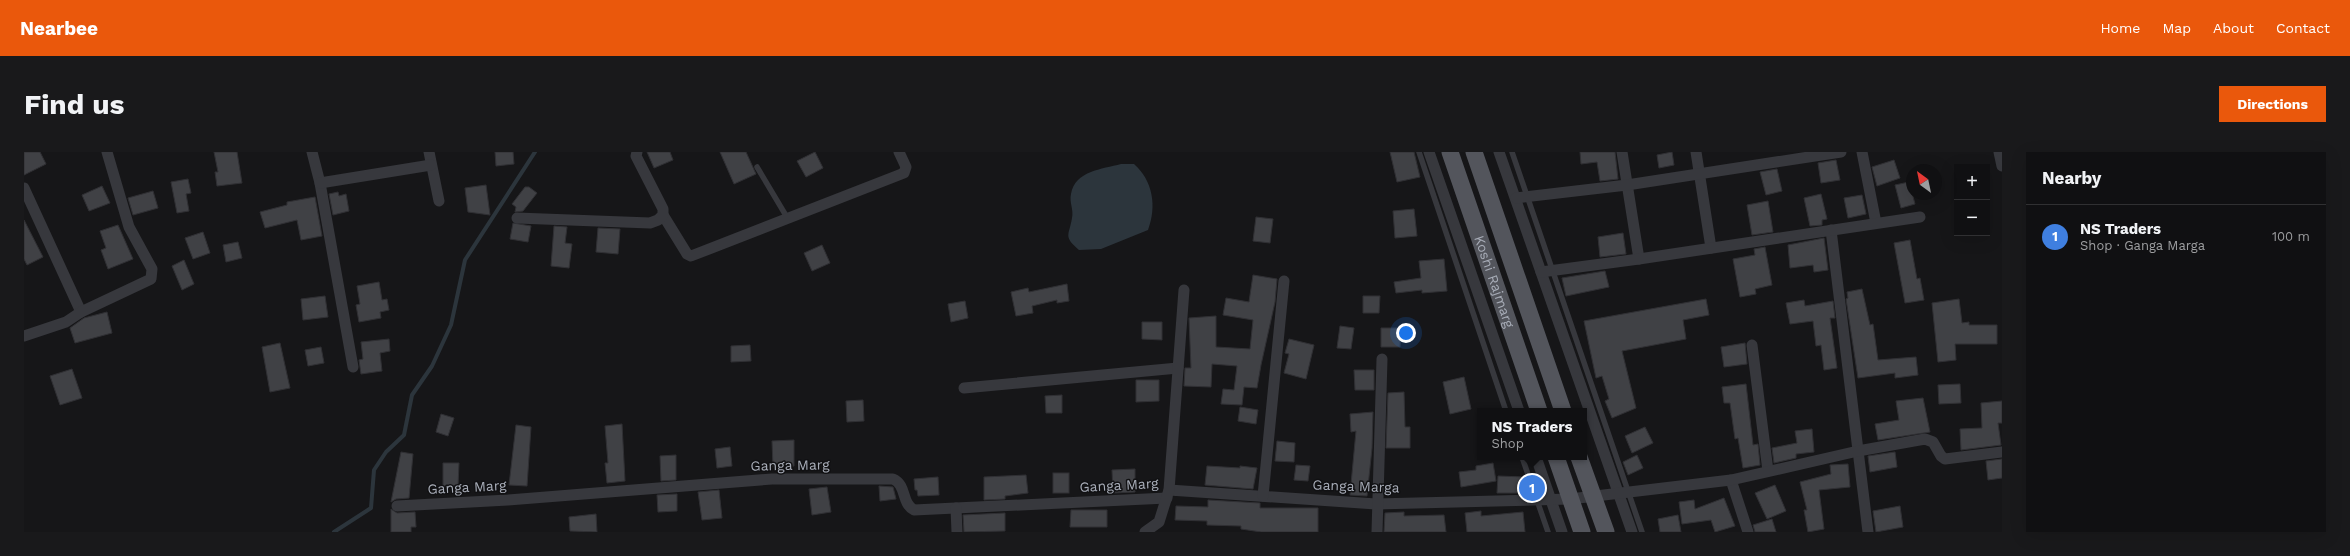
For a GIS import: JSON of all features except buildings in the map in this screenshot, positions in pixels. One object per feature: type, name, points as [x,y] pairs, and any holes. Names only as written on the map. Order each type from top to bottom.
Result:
[{"type":"main road","name":"Koshi Rajmarg","points":[[1450,152],[1539,408]]},
{"type":"main road","name":"Koshi Rajmarg","points":[[1474,152],[1562,408]]},
{"type":"main road","points":[[1557,460],[1582,532]]},
{"type":"main road","points":[[1580,460],[1606,532]]},
{"type":"street","points":[[24,336],[66,322],[80,312],[148,282],[153,276],[152,269],[129,227],[107,152]]},
{"type":"street","points":[[312,152],[320,183],[353,367]]},
{"type":"street","points":[[429,152],[438,201]]},
{"type":"street","points":[[637,152],[636,156],[663,208],[663,215],[687,254],[691,256],[904,173],[906,167],[899,152]]},
{"type":"street","points":[[1429,152],[1518,408]]},
{"type":"street","points":[[1499,152],[1522,198],[1541,272],[1623,493],[1632,532]]},
{"type":"street","points":[[1622,152],[1639,259]]},
{"type":"street","points":[[1696,152],[1711,248]]},
{"type":"street","points":[[1522,198],[1699,174],[1841,152]]},
{"type":"street","points":[[1862,152],[1876,223]]},
{"type":"street","points":[[1999,152],[2002,166]]},
{"type":"street","points":[[320,183],[431,165]]},
{"type":"street","points":[[24,188],[80,312]]},
{"type":"street","points":[[517,218],[650,222],[658,220],[663,215]]},
{"type":"street","points":[[1541,272],[1639,259],[1920,217]]},
{"type":"street","points":[[1831,230],[1868,532]]},
{"type":"street","points":[[1263,496],[1284,281]]},
{"type":"street","points":[[1145,532],[1159,522],[1168,494],[1184,290]]},
{"type":"street","points":[[1752,345],[1768,471]]},
{"type":"street","points":[[1377,532],[1376,504],[1382,359]]},
{"type":"street","points":[[964,388],[1178,368]]},
{"type":"street","name":"Ganga Marga","points":[[1168,494],[1263,496],[1376,504],[1570,499],[1731,480],[1858,451],[1925,439],[1933,442],[1941,456],[1945,459],[2002,452]]},
{"type":"street","points":[[1537,460],[1562,532]]},
{"type":"street","name":"Ganga Marg","points":[[397,506],[508,500],[772,479],[878,479],[898,481],[909,507],[914,510],[1168,494]]},
{"type":"street","points":[[1731,480],[1748,532]]},
{"type":"street","points":[[956,508],[957,532]]},
{"type":"lane","points":[[1419,152],[1505,408]]},
{"type":"lane","points":[[1512,152],[1522,198],[1552,270],[1623,493],[1642,532]]},
{"type":"lane","points":[[757,167],[788,219]]},
{"type":"lane","points":[[1523,460],[1548,532]]},
{"type":"shaded area","points":[[1121,164],[1134,164],[1145,178],[1149,186],[1153,203],[1151,221],[1148,230],[1101,249],[1079,250],[1071,242],[1068,236],[1072,215],[1071,194],[1074,186],[1078,180],[1090,172]]},
{"type":"waterway","points":[[334,532],[371,508],[374,470],[386,452],[404,435],[412,395],[432,366],[451,325],[465,260],[535,152]]},
{"type":"place","name":"NS Traders","points":[[1532,488]]}]
